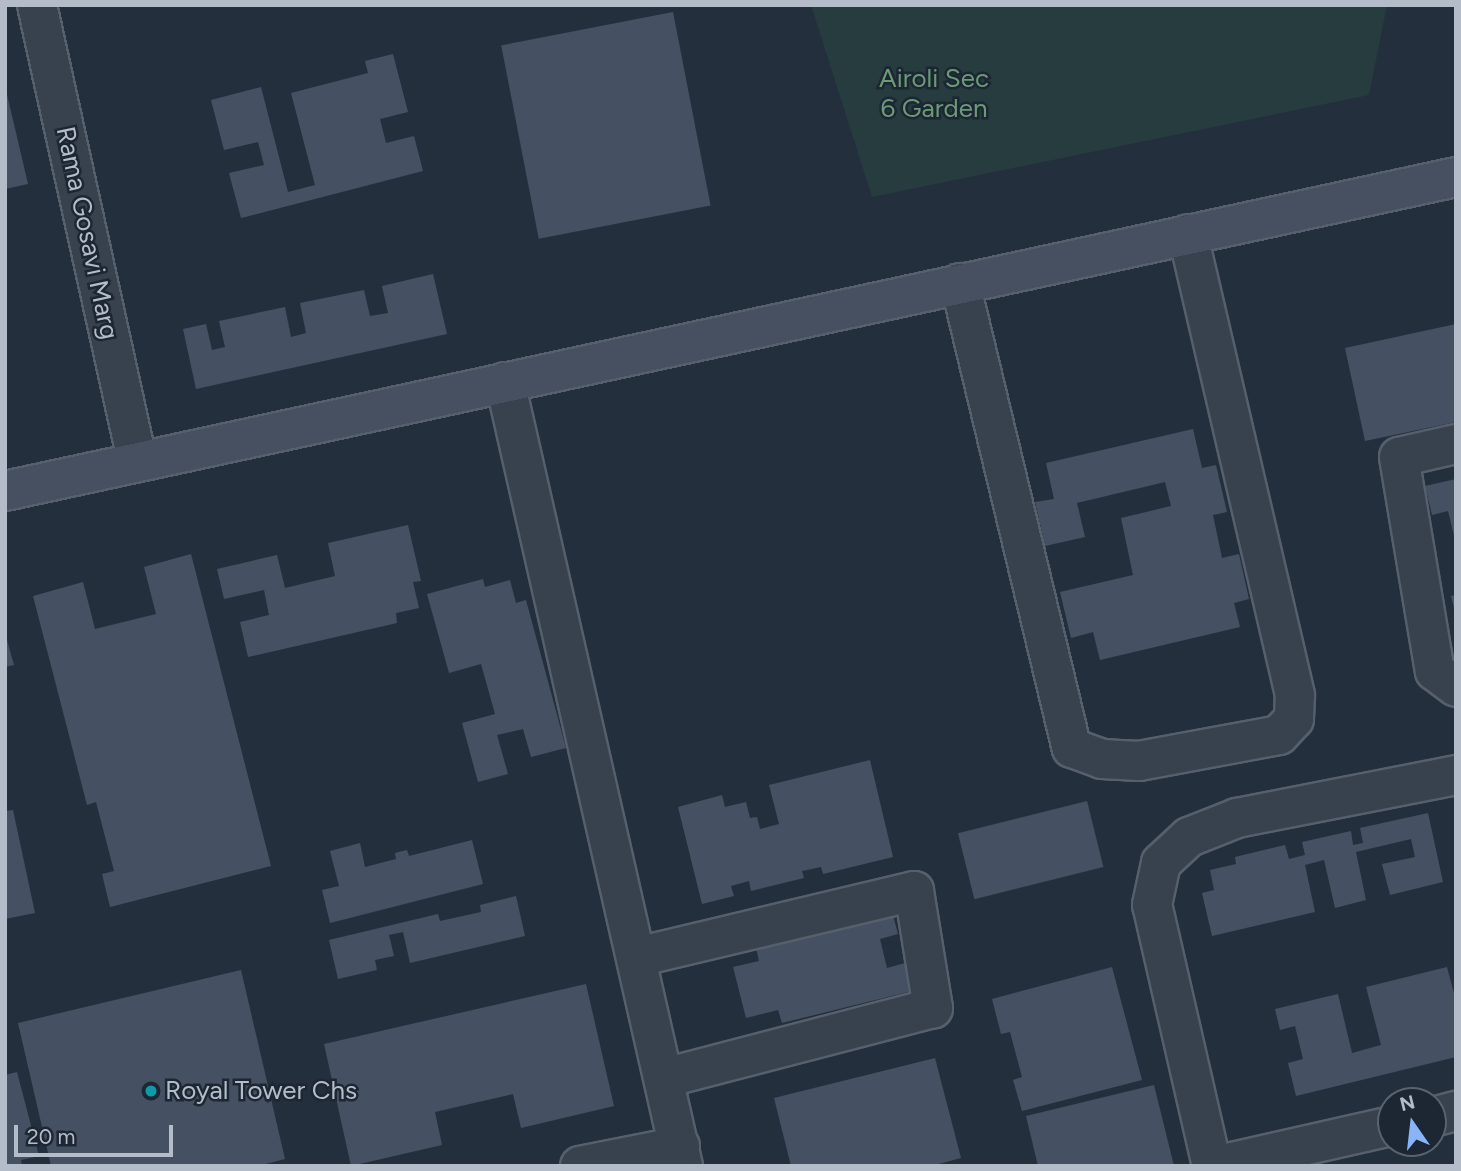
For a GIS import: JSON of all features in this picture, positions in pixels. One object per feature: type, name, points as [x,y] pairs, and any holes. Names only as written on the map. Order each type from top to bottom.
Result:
[{"type":"street","name":"Rama Gosavi Marg","points":[[37,5],[137,461]]},
{"type":"street","points":[[5,491],[1456,177]]},
{"type":"street","points":[[960,283],[1072,748],[1101,759],[1139,761],[1279,734],[1294,719],[1294,695],[1188,234]]},
{"type":"street","points":[[505,382],[682,1156],[580,1166]]},
{"type":"street","points":[[1456,444],[1399,457],[1435,671],[1456,687]]},
{"type":"street","points":[[1377,1129],[1213,1166],[1152,905],[1161,863],[1189,837],[1237,818],[1456,775]]},
{"type":"street","points":[[637,957],[914,891],[933,1008],[665,1078]]},
{"type":"green space","name":"Airoli Sec 6 Garden","points":[[811,5],[1387,5],[1369,95],[872,197]]},
{"type":"building","points":[[673,12],[711,205],[539,239],[501,45]]},
{"type":"building","points":[[393,54],[408,112],[380,119],[386,143],[414,136],[423,171],[241,218],[229,173],[264,165],[258,142],[224,150],[211,100],[261,87],[288,192],[315,185],[291,93],[368,73],[365,61]]},
{"type":"building","points":[[5,86],[28,184],[5,189]]},
{"type":"building","points":[[433,274],[447,334],[196,389],[183,329],[206,324],[212,350],[225,347],[219,321],[285,307],[291,337],[306,333],[300,303],[364,290],[370,316],[388,313],[382,286]]},
{"type":"building","points":[[1456,324],[1456,422],[1365,441],[1345,348]]},
{"type":"building","points":[[1193,429],[1202,468],[1216,465],[1227,512],[1213,515],[1222,558],[1239,554],[1249,599],[1234,603],[1240,627],[1100,660],[1093,632],[1071,638],[1060,592],[1133,575],[1121,518],[1171,506],[1165,482],[1077,503],[1085,537],[1045,546],[1035,502],[1054,499],[1046,463]]},
{"type":"building","points":[[1456,479],[1455,540],[1448,511],[1432,515],[1425,486]]},
{"type":"building","points":[[408,525],[421,581],[413,582],[419,608],[396,613],[397,623],[248,657],[240,622],[269,615],[264,590],[224,599],[217,569],[277,555],[285,588],[335,576],[328,543]]},
{"type":"building","points":[[191,554],[271,866],[110,907],[102,874],[114,871],[96,802],[87,805],[33,596],[83,582],[95,629],[156,614],[144,567]]},
{"type":"building","points":[[483,579],[485,587],[510,580],[516,603],[526,600],[566,748],[531,757],[523,729],[497,735],[508,774],[478,782],[462,723],[495,714],[481,664],[449,673],[427,594]]},
{"type":"building","points":[[1456,595],[1456,612],[1455,612],[1451,596]]},
{"type":"building","points":[[5,633],[14,665],[5,667]]},
{"type":"building","points":[[870,760],[893,857],[823,874],[821,867],[802,871],[804,878],[751,891],[749,881],[731,886],[734,896],[702,904],[678,807],[722,795],[725,807],[746,802],[750,818],[757,817],[760,829],[779,824],[769,785]]},
{"type":"building","points":[[1087,801],[1103,867],[974,899],[958,833]]},
{"type":"building","points":[[13,810],[35,913],[5,919],[5,811]]},
{"type":"building","points":[[1428,813],[1443,882],[1390,895],[1382,864],[1415,857],[1411,839],[1356,852],[1366,900],[1335,908],[1324,860],[1305,865],[1315,912],[1212,936],[1202,893],[1214,890],[1210,870],[1236,864],[1235,857],[1285,845],[1289,859],[1305,855],[1302,842],[1351,831],[1353,845],[1363,843],[1360,828]]},
{"type":"building","points":[[472,840],[483,884],[330,923],[322,890],[339,886],[330,851],[360,843],[365,867],[396,859],[395,853],[407,850],[409,856]]},
{"type":"building","points":[[516,896],[525,936],[410,963],[403,932],[389,935],[394,956],[375,960],[377,970],[338,979],[329,940],[438,914],[440,921],[481,912],[480,905]]},
{"type":"building","points":[[891,908],[898,934],[880,939],[887,968],[905,963],[912,991],[782,1023],[778,1010],[746,1018],[733,967],[759,961],[755,943]]},
{"type":"building","points":[[1112,967],[1142,1080],[1022,1111],[1013,1080],[1022,1077],[1010,1032],[1001,1034],[992,999]]},
{"type":"building","points":[[1447,967],[1456,1001],[1456,1057],[1296,1096],[1288,1063],[1303,1059],[1295,1026],[1280,1030],[1275,1009],[1338,994],[1352,1053],[1381,1045],[1366,987]]},
{"type":"building","name":"Royal Tower Chs","points":[[241,970],[285,1159],[258,1166],[51,1166],[18,1023]]},
{"type":"building","points":[[586,984],[614,1106],[521,1128],[513,1094],[435,1112],[442,1145],[351,1166],[324,1044]]},
{"type":"building","points":[[935,1058],[961,1158],[931,1166],[791,1166],[774,1098]]},
{"type":"building","points":[[17,1072],[39,1156],[21,1160],[22,1166],[5,1166],[5,1075]]},
{"type":"building","points":[[1154,1085],[1174,1166],[1038,1166],[1026,1116]]},
{"type":"place","name":"Royal Tower Chs","points":[[151,1091]]}]
